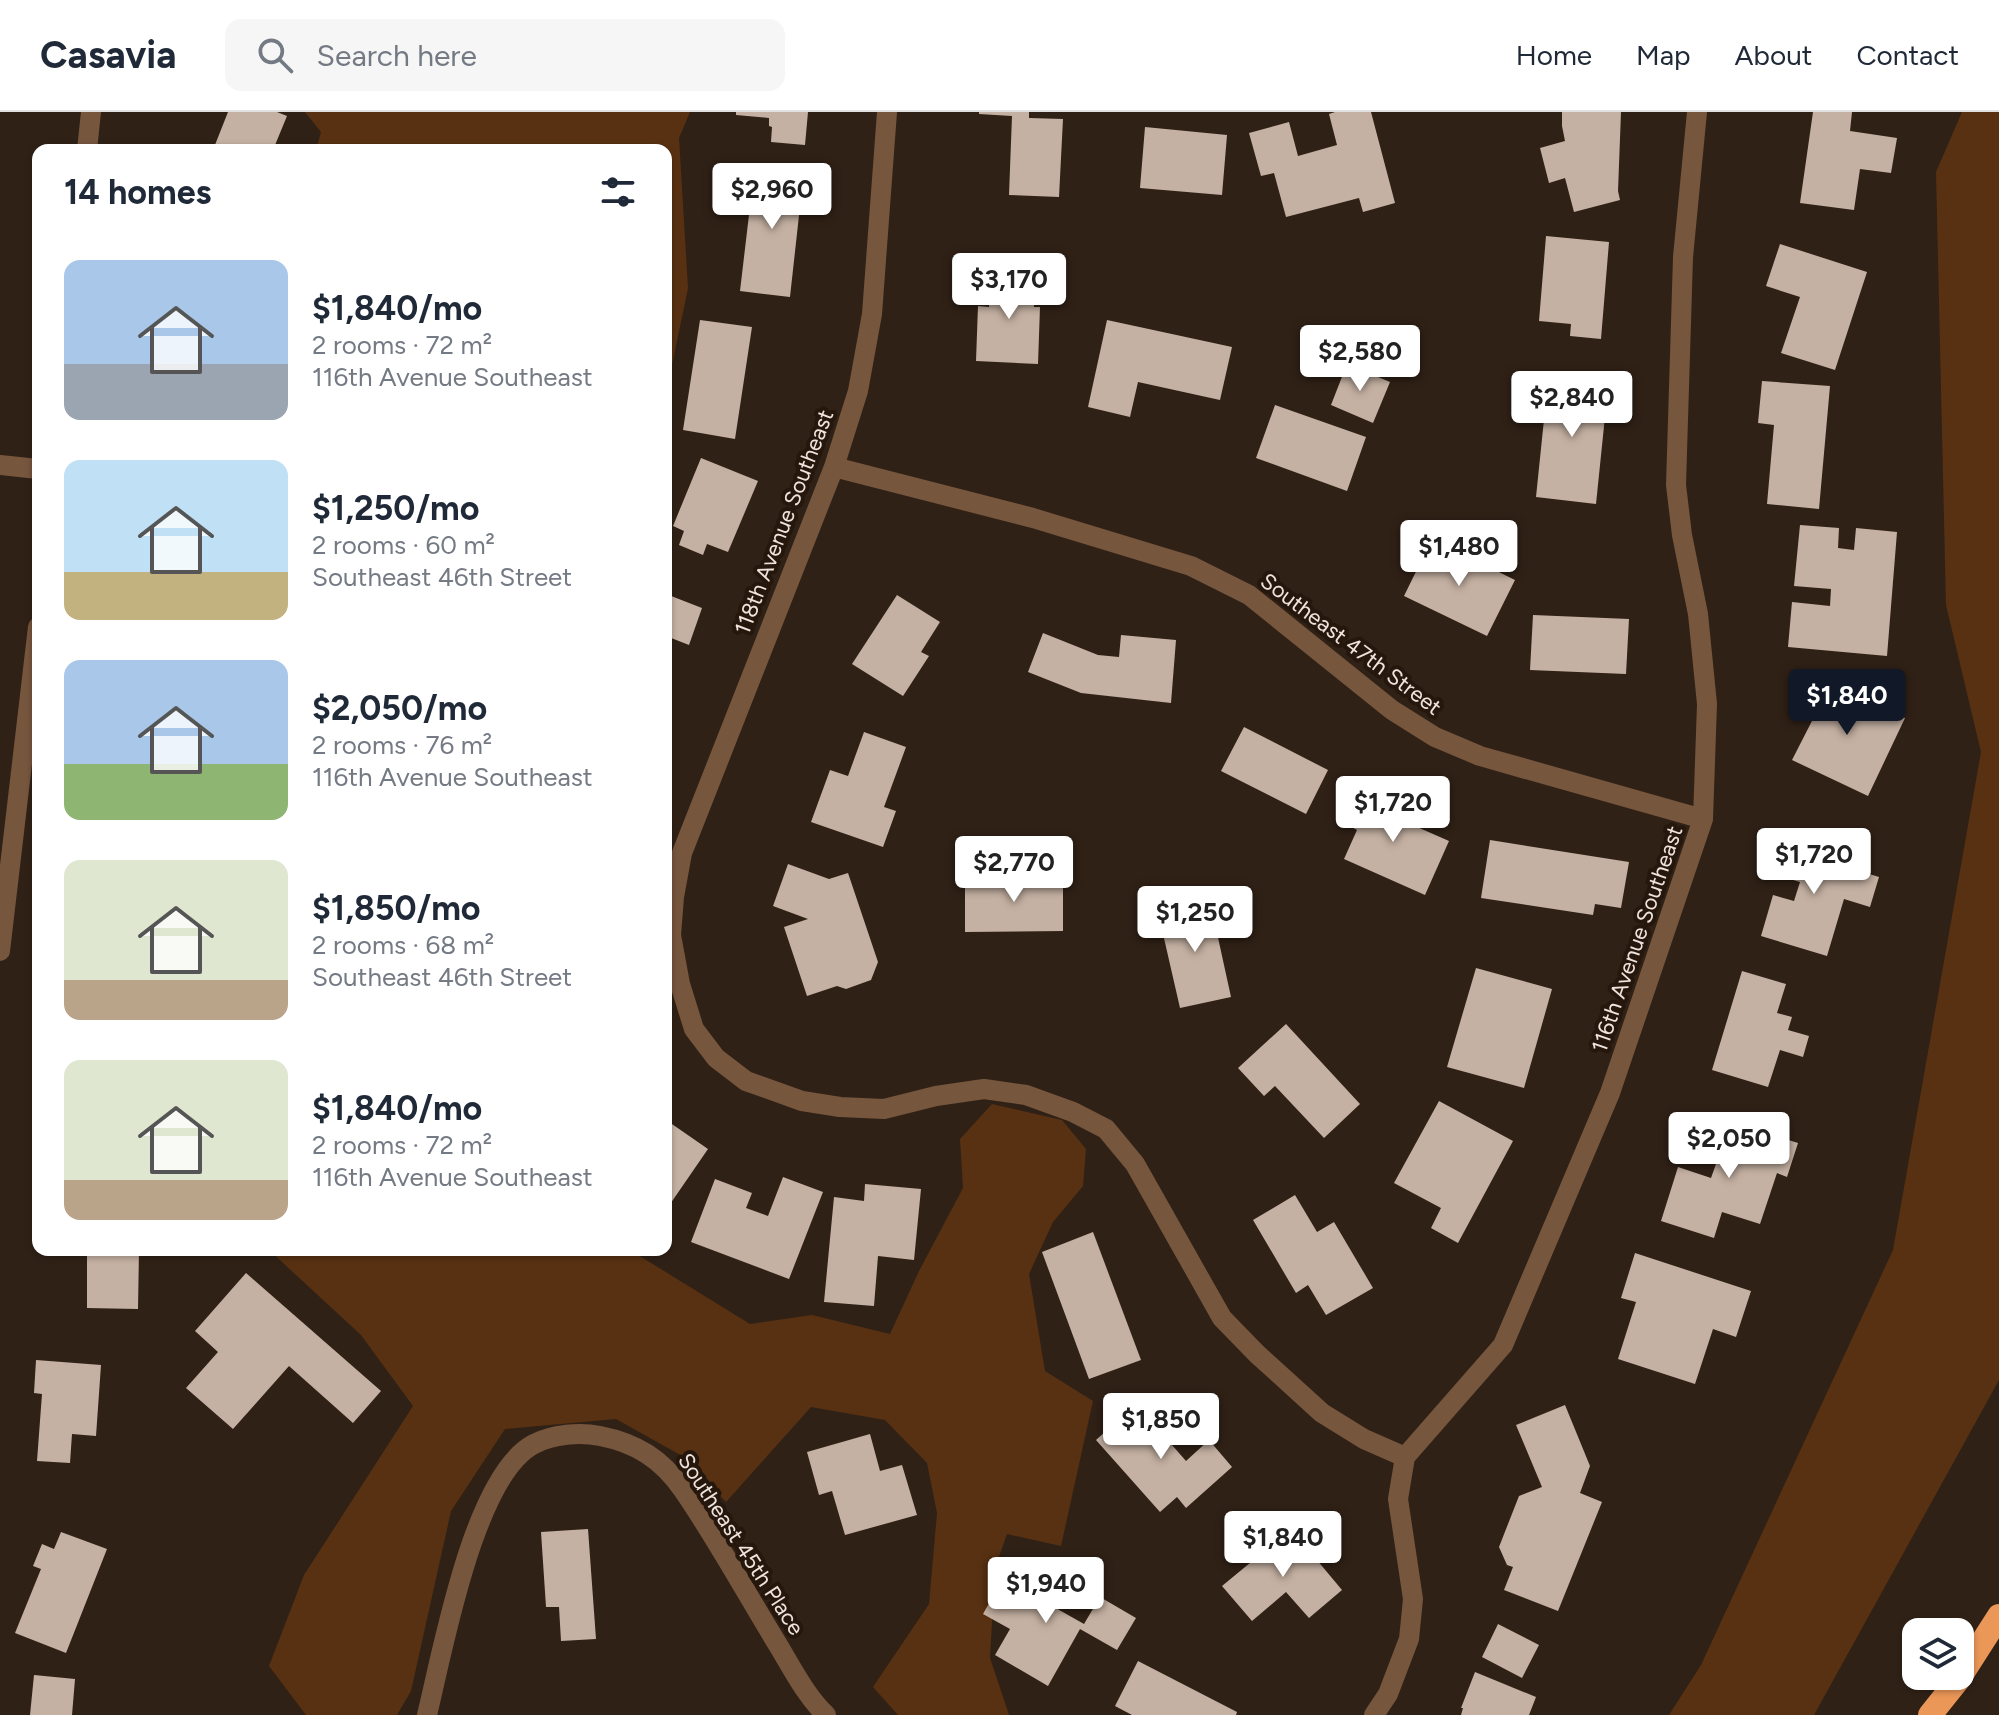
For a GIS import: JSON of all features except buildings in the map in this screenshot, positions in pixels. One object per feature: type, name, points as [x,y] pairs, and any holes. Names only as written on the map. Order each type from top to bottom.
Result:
[{"type":"highway","points":[[1930,1715],[1958,1680],[1999,1616]]},
{"type":"street","points":[[88,144],[91,112]]},
{"type":"street","name":"118th Avenue Southeast","points":[[672,922],[682,853],[834,467],[858,391],[872,314],[887,112]]},
{"type":"street","name":"116th Avenue Southeast","points":[[1405,1457],[1503,1345],[1610,1093],[1703,819],[1707,704],[1698,614],[1682,535],[1676,485],[1683,257],[1697,112]]},
{"type":"street","points":[[0,465],[32,468]]},
{"type":"street","name":"Southeast 47th Street","points":[[834,467],[1033,518],[1191,566],[1249,595],[1392,710],[1435,737],[1480,756],[1703,819]]},
{"type":"street","points":[[0,951],[32,678]]},
{"type":"street","name":"118th Avenue Southeast","points":[[672,940],[680,984],[694,1029],[716,1058],[746,1081],[802,1101],[884,1109],[936,1096],[984,1089],[1026,1095],[1073,1112],[1106,1129],[1135,1164],[1222,1318],[1322,1413],[1364,1439],[1405,1457]]},
{"type":"street","name":"Southeast 45th Place","points":[[427,1715],[464,1570],[490,1496],[511,1464],[533,1444],[559,1436],[589,1434],[624,1440],[658,1458],[682,1488],[798,1677],[826,1715]]},
{"type":"street","points":[[1374,1715],[1388,1694],[1409,1639],[1413,1599],[1398,1499],[1405,1457]]},
{"type":"shaded area","points":[[305,112],[690,112],[679,138],[688,288],[672,365],[672,144],[318,144],[321,132]]},
{"type":"shaded area","points":[[1962,112],[1999,112],[1999,1380],[1814,1715],[1669,1715],[1701,1665],[1893,1250],[1981,752],[1946,605],[1936,172]]},
{"type":"shaded area","points":[[992,1104],[1062,1120],[1086,1149],[1083,1186],[1053,1222],[1029,1274],[1045,1371],[1093,1401],[1061,1546],[1007,1534],[995,1568],[990,1658],[1009,1715],[898,1715],[873,1687],[929,1604],[937,1513],[927,1463],[885,1420],[811,1407],[726,1502],[684,1457],[616,1419],[505,1429],[451,1511],[411,1691],[397,1715],[306,1715],[269,1666],[304,1575],[413,1406],[361,1335],[275,1256],[640,1256],[750,1324],[812,1315],[890,1334],[963,1188],[960,1139]]}]
